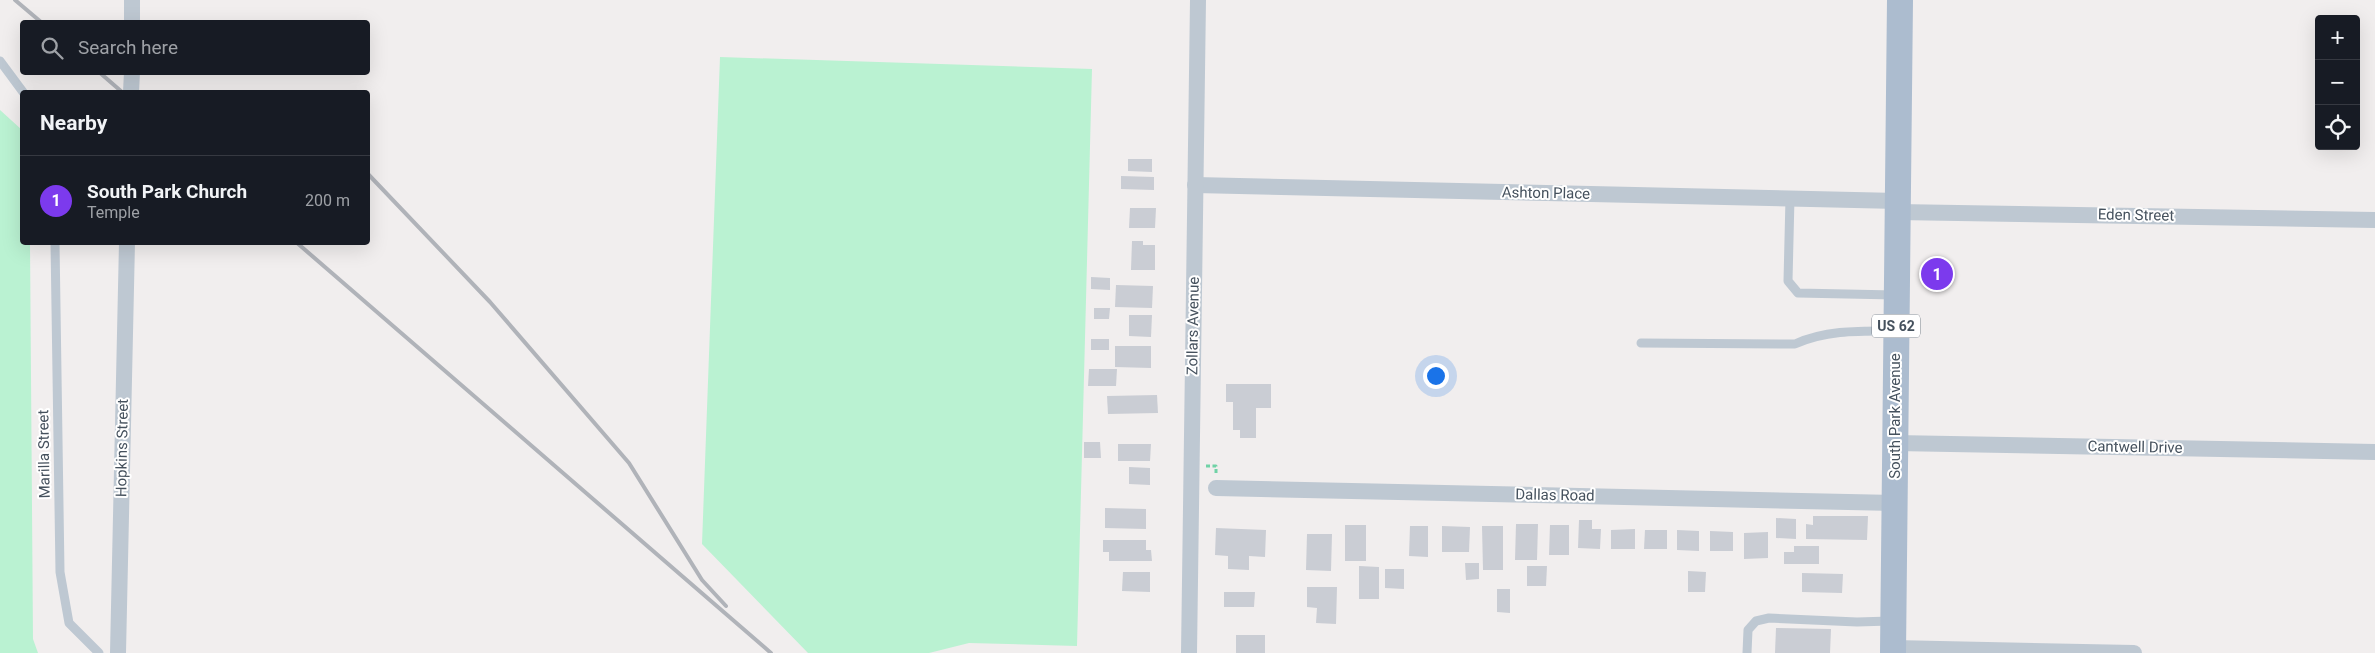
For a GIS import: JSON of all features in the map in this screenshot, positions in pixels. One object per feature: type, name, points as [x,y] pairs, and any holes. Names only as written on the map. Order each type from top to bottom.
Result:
[{"type":"main road","name":"South Park Avenue","points":[[1893,651],[1900,0]]},
{"type":"street","points":[[132,0],[132,20]]},
{"type":"street","name":"Zollars Avenue","points":[[1189,653],[1198,0]]},
{"type":"street","points":[[131,90],[132,75]]},
{"type":"street","name":"Ashton Place","points":[[1195,185],[1790,198],[1897,206]]},
{"type":"street","name":"Eden Street","points":[[1897,206],[2375,220]]},
{"type":"street","name":"Hopkins Street","points":[[118,653],[127,245]]},
{"type":"street","name":"Cantwell Drive","points":[[1895,443],[2375,452]]},
{"type":"street","name":"Dallas Road","points":[[1216,488],[1895,503]]},
{"type":"street","points":[[1893,651],[2134,653]]},
{"type":"lane","points":[[0,61],[22,90]]},
{"type":"lane","points":[[1790,198],[1788,281],[1798,292],[1896,295]]},
{"type":"lane","name":"Marilla Street","points":[[55,245],[60,572],[69,623],[99,653]]},
{"type":"lane","points":[[1641,343],[1795,344],[1810,337],[1842,331],[1896,330]]},
{"type":"lane","points":[[1747,653],[1748,630],[1756,621],[1769,618],[1857,622],[1893,621]]},
{"type":"green space","points":[[720,57],[1092,69],[1077,646],[969,643],[929,653],[808,653],[702,544]]},
{"type":"green space","points":[[0,110],[20,128],[20,245],[30,245],[33,639],[38,653],[0,653]]},
{"type":"building","points":[[1128,159],[1152,159],[1152,172],[1128,171]]},
{"type":"building","points":[[1121,176],[1154,177],[1154,190],[1121,189]]},
{"type":"building","points":[[1130,208],[1156,208],[1155,228],[1129,228]]},
{"type":"building","points":[[1132,241],[1143,241],[1143,245],[1155,245],[1155,270],[1131,270]]},
{"type":"building","points":[[1091,277],[1110,278],[1110,290],[1091,289]]},
{"type":"building","points":[[1116,285],[1153,286],[1152,308],[1115,307]]},
{"type":"building","points":[[1094,308],[1110,308],[1109,319],[1094,319]]},
{"type":"building","points":[[1129,315],[1152,315],[1151,337],[1129,336]]},
{"type":"building","points":[[1091,339],[1109,339],[1109,350],[1091,350]]},
{"type":"building","points":[[1115,346],[1151,346],[1151,368],[1115,367]]},
{"type":"building","points":[[1089,369],[1117,369],[1116,386],[1088,386]]},
{"type":"building","points":[[1226,384],[1271,384],[1271,408],[1256,408],[1256,438],[1240,438],[1240,430],[1233,430],[1233,402],[1226,402]]},
{"type":"building","points":[[1157,395],[1158,413],[1108,414],[1107,396]]},
{"type":"building","points":[[1084,442],[1100,442],[1101,458],[1084,458]]},
{"type":"building","points":[[1118,444],[1151,444],[1150,461],[1118,461]]},
{"type":"building","points":[[1129,467],[1150,468],[1150,485],[1129,484]]},
{"type":"building","points":[[1105,508],[1146,509],[1146,529],[1105,528]]},
{"type":"building","points":[[1813,516],[1868,516],[1867,540],[1806,539],[1806,524],[1813,525]]},
{"type":"building","points":[[1776,518],[1796,519],[1796,539],[1776,538]]},
{"type":"building","points":[[1579,520],[1592,520],[1592,529],[1601,529],[1600,549],[1578,548]]},
{"type":"building","points":[[1516,524],[1538,524],[1537,560],[1515,560]]},
{"type":"building","points":[[1345,525],[1366,525],[1366,561],[1345,561]]},
{"type":"building","points":[[1550,525],[1569,525],[1569,555],[1549,555]]},
{"type":"building","points":[[1410,526],[1428,526],[1428,557],[1409,556]]},
{"type":"building","points":[[1442,526],[1470,527],[1469,552],[1442,552]]},
{"type":"building","points":[[1482,526],[1503,526],[1503,570],[1483,570]]},
{"type":"building","points":[[1216,528],[1266,530],[1265,557],[1249,556],[1249,570],[1228,569],[1228,556],[1215,555]]},
{"type":"building","points":[[1635,529],[1635,549],[1611,549],[1611,530]]},
{"type":"building","points":[[1645,530],[1667,530],[1667,549],[1644,549]]},
{"type":"building","points":[[1677,530],[1699,531],[1699,551],[1677,550]]},
{"type":"building","points":[[1710,531],[1733,532],[1733,551],[1710,551]]},
{"type":"building","points":[[1768,532],[1768,558],[1744,559],[1744,533]]},
{"type":"building","points":[[1307,534],[1332,534],[1331,571],[1306,570]]},
{"type":"building","points":[[1103,540],[1146,540],[1146,550],[1151,550],[1152,561],[1109,561],[1109,552],[1103,552]]},
{"type":"building","points":[[1794,546],[1819,546],[1819,564],[1784,564],[1784,552],[1794,552]]},
{"type":"building","points":[[1465,563],[1479,563],[1479,579],[1466,580]]},
{"type":"building","points":[[1359,566],[1379,567],[1379,599],[1359,599]]},
{"type":"building","points":[[1527,566],[1547,566],[1546,586],[1527,586]]},
{"type":"building","points":[[1385,569],[1404,569],[1404,589],[1385,588]]},
{"type":"building","points":[[1688,571],[1706,572],[1705,592],[1688,592]]},
{"type":"building","points":[[1123,572],[1150,572],[1150,592],[1122,591]]},
{"type":"building","points":[[1802,573],[1843,574],[1842,593],[1802,592]]},
{"type":"building","points":[[1307,587],[1337,587],[1336,624],[1316,623],[1317,608],[1307,607]]},
{"type":"building","points":[[1497,589],[1510,589],[1510,613],[1497,612]]},
{"type":"building","points":[[1224,592],[1255,592],[1254,607],[1224,607]]},
{"type":"building","points":[[1776,628],[1831,629],[1830,653],[1775,653]]},
{"type":"building","points":[[1236,635],[1265,635],[1265,653],[1236,653]]},
{"type":"railway","points":[[15,0],[39,20]]},
{"type":"railway","points":[[102,75],[120,90]]},
{"type":"railway","points":[[370,176],[490,302],[629,463],[702,580],[726,606]]},
{"type":"railway","points":[[299,245],[771,653]]},
{"type":"place","name":"South Park Church","points":[[1937,274]]}]
